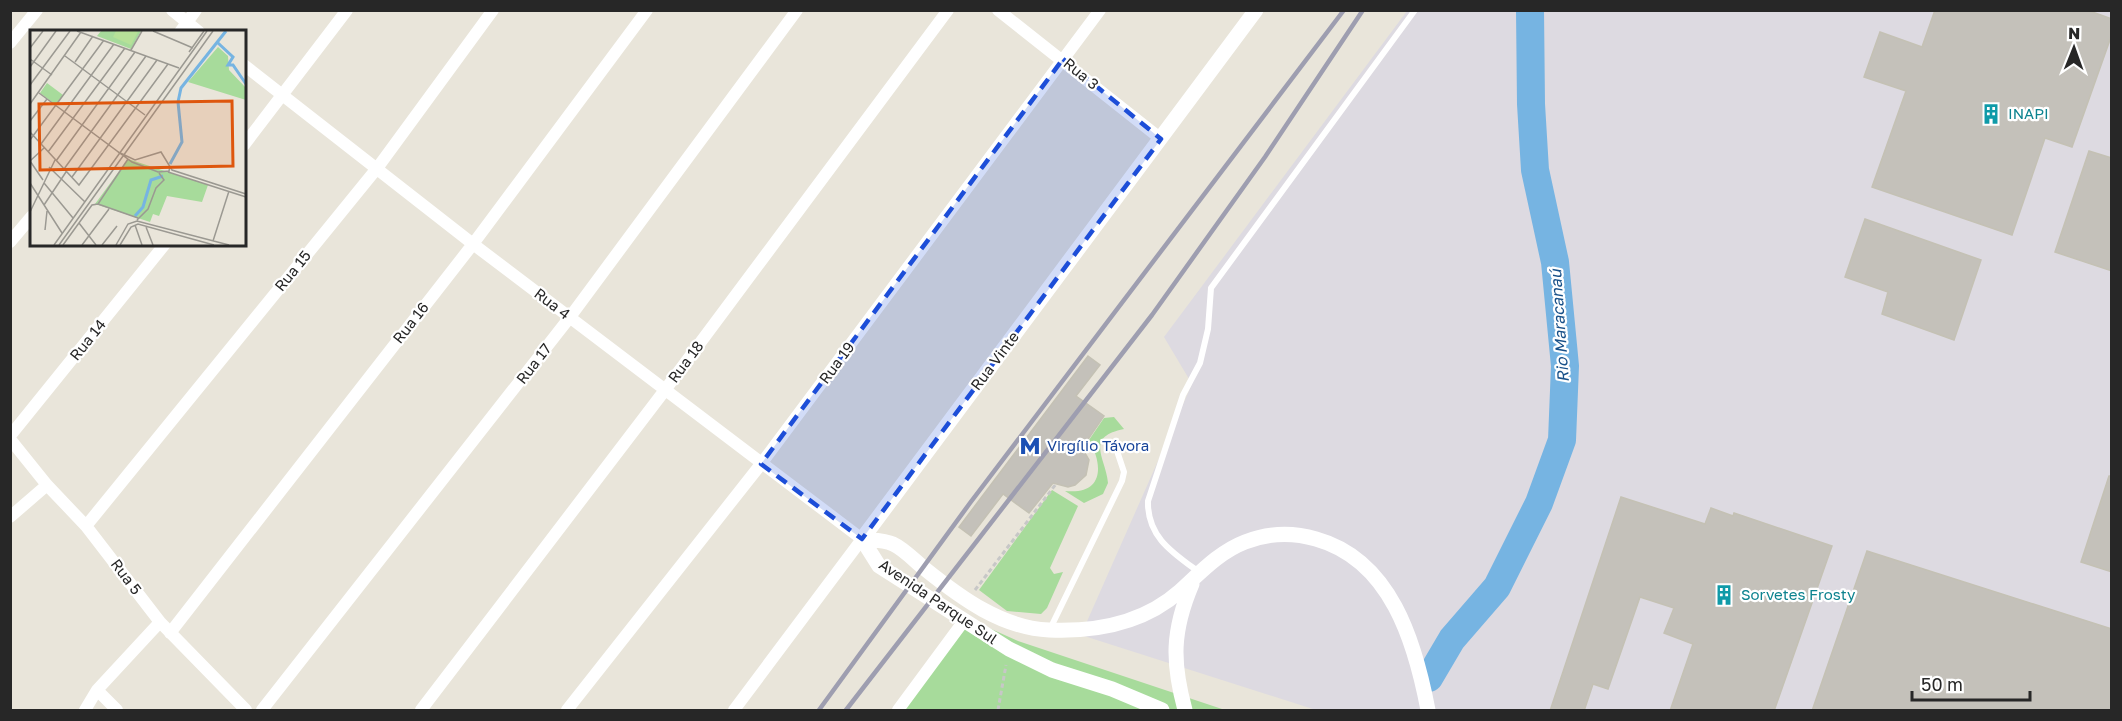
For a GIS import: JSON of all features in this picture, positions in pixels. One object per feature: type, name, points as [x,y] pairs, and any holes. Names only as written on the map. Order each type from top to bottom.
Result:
[{"type":"street","points":[[10,43],[37,10]]},
{"type":"street","points":[[172,10],[184,27],[196,10]]},
{"type":"street","points":[[246,143],[285,95],[347,10]]},
{"type":"street","name":"Rua 15","points":[[87,526],[378,167],[494,10]]},
{"type":"street","name":"Rua 16","points":[[170,633],[473,244],[647,10]]},
{"type":"street","name":"Rua 17","points":[[262,711],[570,317],[797,10]]},
{"type":"street","name":"Rua 18","points":[[422,711],[948,10]]},
{"type":"street","name":"Rua 3","points":[[998,10],[1063,59],[1161,139]]},
{"type":"street","name":"Rua 19","points":[[567,711],[761,464],[1100,10]]},
{"type":"street","name":"Rua Vinte","points":[[734,711],[1256,10]]},
{"type":"street","name":"Rua 4","points":[[246,66],[378,167],[473,244],[862,539]]},
{"type":"street","points":[[10,242],[30,218]]},
{"type":"street","name":"Rua 14","points":[[10,438],[163,246]]},
{"type":"street","name":"Rua 5","points":[[10,438],[48,485],[87,526],[160,622],[246,711]]},
{"type":"street","points":[[10,517],[48,485]]},
{"type":"street","name":"Avenida Parque Sul","points":[[862,539],[892,543],[955,593],[1014,624],[1049,630],[1120,625],[1159,606],[1178,593],[1221,555],[1244,542],[1272,534],[1303,536],[1332,544],[1354,556],[1376,577],[1391,598],[1422,674],[1428,710]]},
{"type":"street","name":"Avenida Parque Sul","points":[[862,539],[879,566],[963,622],[1009,649],[1052,670],[1112,689],[1162,711]]},
{"type":"street","points":[[1185,711],[1177,679],[1176,646],[1179,614],[1198,574]]},
{"type":"street","points":[[85,711],[97,690],[160,622]]},
{"type":"street","points":[[898,711],[963,622]]},
{"type":"street","points":[[97,690],[117,711]]},
{"type":"lane","points":[[1198,574],[1164,546],[1154,532],[1148,507],[1183,395],[1200,363],[1208,329],[1211,288],[1415,10]]},
{"type":"lane","points":[[1049,630],[1122,481],[1124,472],[1117,451]]},
{"type":"path","points":[[975,591],[1056,484]]},
{"type":"path","points":[[998,711],[1009,649]]},
{"type":"highlighted area","points":[[1063,59],[1161,139],[862,539],[761,464]]},
{"type":"shaded area","points":[[1407,11],[2111,11],[2111,710],[1316,710],[1081,635],[1192,384],[1164,337]]},
{"type":"green space","points":[[1114,417],[1124,429],[1104,437],[1101,443],[1100,450],[1108,483],[1103,494],[1084,503],[1065,491],[1087,488],[1097,477],[1097,460],[1089,440],[1104,418]]},
{"type":"green space","points":[[1052,490],[1078,506],[1050,568],[1054,574],[1063,572],[1047,608],[1041,614],[1007,611],[979,590]]},
{"type":"green space","points":[[969,619],[1018,641],[1225,710],[900,710]]},
{"type":"building","name":"INAPI","points":[[1935,10],[2087,10],[2112,19],[2112,34],[2072,147],[2045,138],[2012,235],[1872,187],[1906,91],[1864,77],[1880,32],[1922,47]]},
{"type":"building","points":[[2089,151],[2112,158],[2112,271],[2055,252]]},
{"type":"building","points":[[1865,219],[1981,260],[1954,340],[1882,314],[1888,292],[1845,277]]},
{"type":"building","points":[[1088,356],[1100,365],[1076,396],[1104,416],[1082,448],[1089,460],[1086,475],[1075,485],[1068,487],[1053,483],[1029,513],[1003,494],[971,536],[959,527]]},
{"type":"building","points":[[2109,476],[2112,476],[2112,572],[2081,562]]},
{"type":"building","name":"Sorvetes Frosty","points":[[1621,497],[1705,524],[1711,508],[1733,516],[1734,513],[1832,546],[1774,711],[1670,711],[1693,644],[1664,633],[1674,608],[1640,597],[1608,689],[1593,684],[1584,711],[1550,711]]},
{"type":"building","points":[[1867,551],[2112,629],[2112,711],[1812,711]]},
{"type":"waterway","name":"Rio Maracanaú","points":[[1429,678],[1452,639],[1497,587],[1539,503],[1562,440],[1565,366],[1555,262],[1535,170],[1531,104],[1530,10]]},
{"type":"railway","points":[[819,710],[970,503],[1344,10]]},
{"type":"railway","points":[[846,710],[1152,315],[1265,157],[1363,10]]},
{"type":"place","name":"INAPI","points":[[1991,114]]},
{"type":"place","name":"Virgílio Távora","points":[[1030,446]]},
{"type":"place","name":"Sorvetes Frosty","points":[[1724,595]]}]
